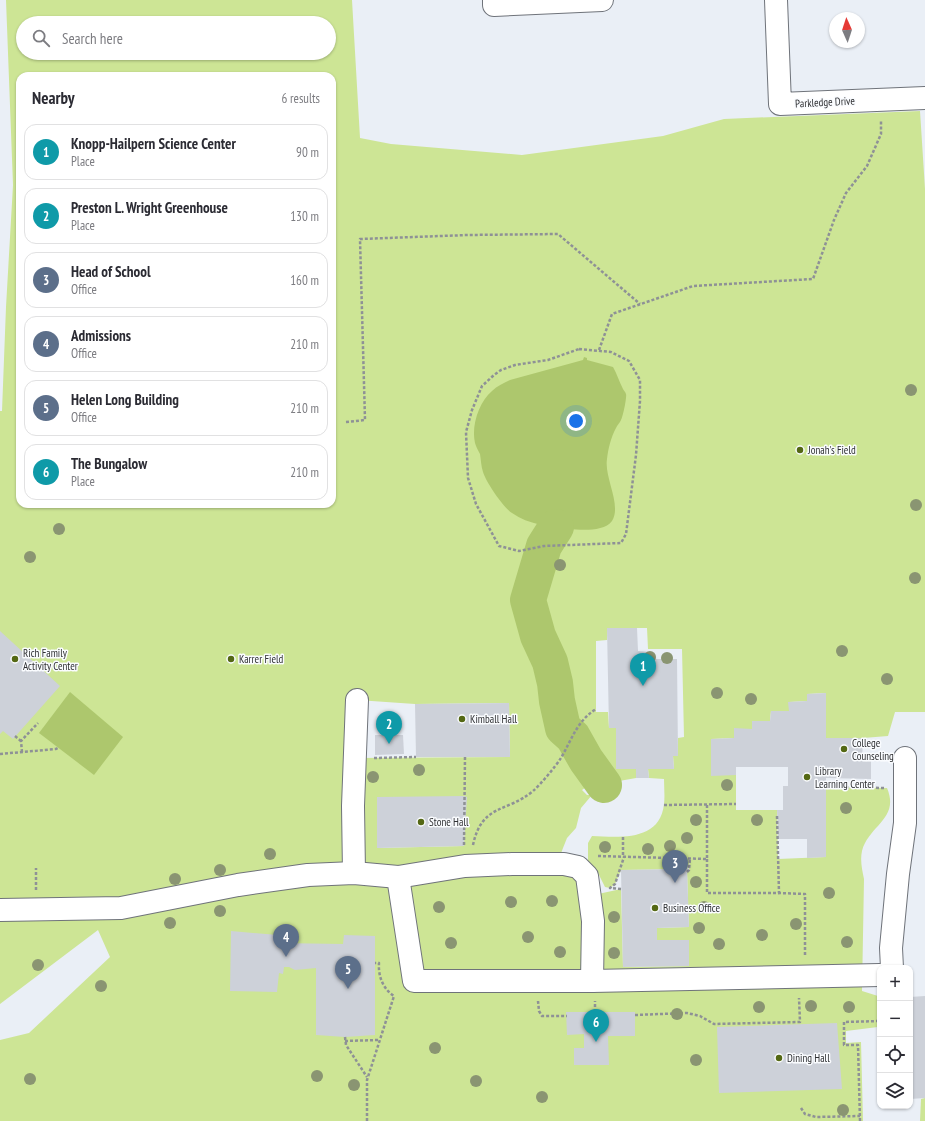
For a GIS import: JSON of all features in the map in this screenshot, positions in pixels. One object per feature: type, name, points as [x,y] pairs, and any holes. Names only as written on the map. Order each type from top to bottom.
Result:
[{"type":"street","points":[[494,0],[494,5],[602,0]]},
{"type":"street","name":"Parkledge Drive","points":[[776,0],[780,104],[925,98]]},
{"type":"street","points":[[354,873],[353,806],[357,700]]},
{"type":"street","points":[[892,965],[891,948],[898,874],[905,823],[905,758]]},
{"type":"street","points":[[0,910],[121,908],[238,885],[308,875],[354,873],[398,877],[465,866],[564,864],[578,867],[587,876],[592,911],[592,981]]},
{"type":"street","points":[[398,877],[414,981],[592,981],[877,975]]},
{"type":"path","points":[[599,350],[612,314],[693,286],[813,279],[834,220],[846,193],[867,166],[881,134],[881,99]]},
{"type":"path","points":[[346,422],[365,420],[360,239],[468,235],[558,234],[640,304]]},
{"type":"path","points":[[579,349],[599,350],[612,352],[629,362],[640,380],[636,455],[626,534],[621,543],[544,546],[519,551],[499,546],[486,525],[476,504],[468,478],[466,432],[472,410],[482,386],[494,374],[501,370],[548,360],[579,349]]},
{"type":"path","points":[[465,866],[469,858],[477,830],[485,818],[496,810],[516,802],[534,790],[560,759],[578,726],[586,715],[596,709]]},
{"type":"path","points":[[21,742],[38,723]]},
{"type":"path","points":[[15,736],[21,742],[22,752]]},
{"type":"path","points":[[0,754],[58,748]]},
{"type":"path","points":[[355,758],[416,757]]},
{"type":"path","points":[[464,822],[465,758]]},
{"type":"path","points":[[826,787],[887,788]]},
{"type":"path","points":[[635,1014],[687,1013],[700,1016],[714,1024],[800,1022],[805,894],[707,893],[707,804]]},
{"type":"path","points":[[664,805],[736,804]]},
{"type":"path","points":[[777,816],[778,894]]},
{"type":"path","points":[[621,889],[610,888],[615,884],[624,857],[623,837]]},
{"type":"path","points":[[595,856],[707,859]]},
{"type":"path","points":[[687,872],[690,870],[690,858]]},
{"type":"path","points":[[366,1121],[367,1077],[394,996],[388,992],[382,982],[378,972],[379,963],[374,963]]},
{"type":"path","points":[[537,997],[539,1011],[542,1016],[566,1016]]},
{"type":"path","points":[[860,1121],[858,1045],[844,1045],[844,1022],[877,1021]]},
{"type":"path","points":[[345,1037],[346,1046],[367,1077]]},
{"type":"path","points":[[345,1041],[379,1040]]},
{"type":"path","points":[[801,1108],[804,1114],[816,1117],[860,1116]]},
{"type":"shaded area","points":[[6,0],[352,0],[360,138],[391,144],[522,155],[663,136],[724,119],[920,111],[925,189],[925,712],[895,712],[888,736],[826,738],[826,693],[807,694],[807,701],[789,702],[789,711],[771,711],[770,721],[752,721],[752,729],[735,729],[734,738],[711,739],[711,775],[736,775],[736,810],[777,810],[778,860],[826,857],[826,787],[887,788],[890,799],[890,807],[887,815],[866,842],[861,858],[864,879],[862,991],[877,996],[877,1027],[846,1031],[846,1043],[861,1042],[863,1121],[0,1121],[0,1040],[29,1033],[110,957],[98,930],[0,1004],[0,411],[2,411],[13,185]],"holes":[[[608,628],[647,628],[648,649],[682,649],[684,737],[678,738],[678,756],[673,756],[674,769],[648,769],[649,778],[664,779],[664,804],[661,816],[655,825],[647,831],[637,835],[614,837],[592,836],[588,843],[588,862],[597,871],[605,887],[610,888],[615,884],[621,870],[687,869],[690,861],[689,870],[687,872],[689,927],[657,928],[657,940],[689,940],[689,966],[623,967],[621,889],[589,896],[564,864],[560,856],[567,838],[576,828],[581,808],[592,795],[587,795],[582,790],[593,782],[595,787],[600,787],[608,783],[636,778],[636,769],[616,769],[616,728],[609,728],[608,712],[596,712],[596,641],[607,640]],[[357,700],[415,704],[509,703],[510,757],[355,758]],[[377,797],[464,797],[464,846],[377,848]]]},
{"type":"shaded area","points":[[584,357],[587,358],[587,360],[613,367],[626,394],[623,415],[611,439],[607,459],[608,474],[614,499],[615,515],[608,525],[592,530],[569,529],[532,523],[508,510],[495,494],[488,482],[482,468],[480,454],[475,444],[474,429],[477,415],[483,401],[487,396],[494,389],[510,380],[583,360]]},
{"type":"shaded area","points":[[70,692],[123,737],[94,775],[39,733]]},
{"type":"shaded area","points":[[925,1098],[925,1121],[920,1121],[921,1099]]},
{"type":"building","points":[[607,628],[637,628],[638,651],[649,652],[650,659],[677,659],[678,756],[673,756],[674,769],[648,769],[649,778],[636,778],[636,769],[616,769],[616,728],[609,728]]},
{"type":"building","name":"Rich Family Activity Center","points":[[0,631],[60,686],[13,739],[3,731],[0,734]]},
{"type":"building","name":"Library Learning Center","points":[[826,693],[826,738],[863,738],[862,761],[871,761],[871,779],[826,778],[826,857],[807,858],[807,839],[778,839],[777,810],[783,810],[783,786],[788,786],[788,767],[736,767],[736,775],[711,776],[711,739],[734,738],[734,728],[752,729],[752,721],[770,721],[771,711],[789,711],[788,702],[807,701],[807,694]]},
{"type":"building","name":"Kimball Hall","points":[[509,703],[510,757],[416,757],[415,704]]},
{"type":"building","points":[[375,735],[403,735],[404,754],[375,755]]},
{"type":"building","name":"Stone Hall","points":[[377,797],[467,797],[464,846],[377,848]]},
{"type":"building","name":"Business Office","points":[[687,869],[689,927],[657,928],[657,940],[689,940],[689,966],[623,967],[621,870]]},
{"type":"building","points":[[231,931],[278,935],[279,943],[343,944],[344,935],[375,936],[375,1035],[345,1037],[316,1035],[316,968],[295,970],[289,967],[284,967],[283,974],[279,973],[277,992],[230,991]]},
{"type":"building","points":[[925,996],[925,1098],[913,1099],[913,1001],[913,997]]},
{"type":"building","points":[[566,1012],[635,1012],[635,1036],[608,1036],[609,1065],[574,1065],[574,1048],[584,1048],[584,1034],[567,1035]]},
{"type":"building","name":"Dining Hall","points":[[837,1023],[842,1089],[719,1093],[717,1027]]},
{"type":"waterway","points":[[556,527],[544,546],[528,600],[538,636],[550,662],[563,728],[573,737],[586,760],[604,785]]},
{"type":"place","name":"Jonah's Field","points":[[800,450]]},
{"type":"place","name":"Rich Family Activity Center","points":[[15,659]]},
{"type":"place","name":"Karrer Field","points":[[231,659]]},
{"type":"place","name":"Knopp-Hailpern Science Center","points":[[643,686]]},
{"type":"place","name":"Kimball Hall","points":[[462,719]]},
{"type":"place","name":"Preston L. Wright Greenhouse","points":[[389,744]]},
{"type":"place","name":"College Counseling","points":[[844,749]]},
{"type":"place","name":"Library Learning Center","points":[[807,777]]},
{"type":"place","name":"Stone Hall","points":[[421,822]]},
{"type":"place","name":"Head of School","points":[[675,883]]},
{"type":"place","name":"Business Office","points":[[655,908]]},
{"type":"place","name":"Admissions","points":[[286,957]]},
{"type":"place","name":"Helen Long Building","points":[[348,989]]},
{"type":"place","name":"The Bungalow","points":[[596,1042]]},
{"type":"place","name":"Dining Hall","points":[[779,1058]]}]
